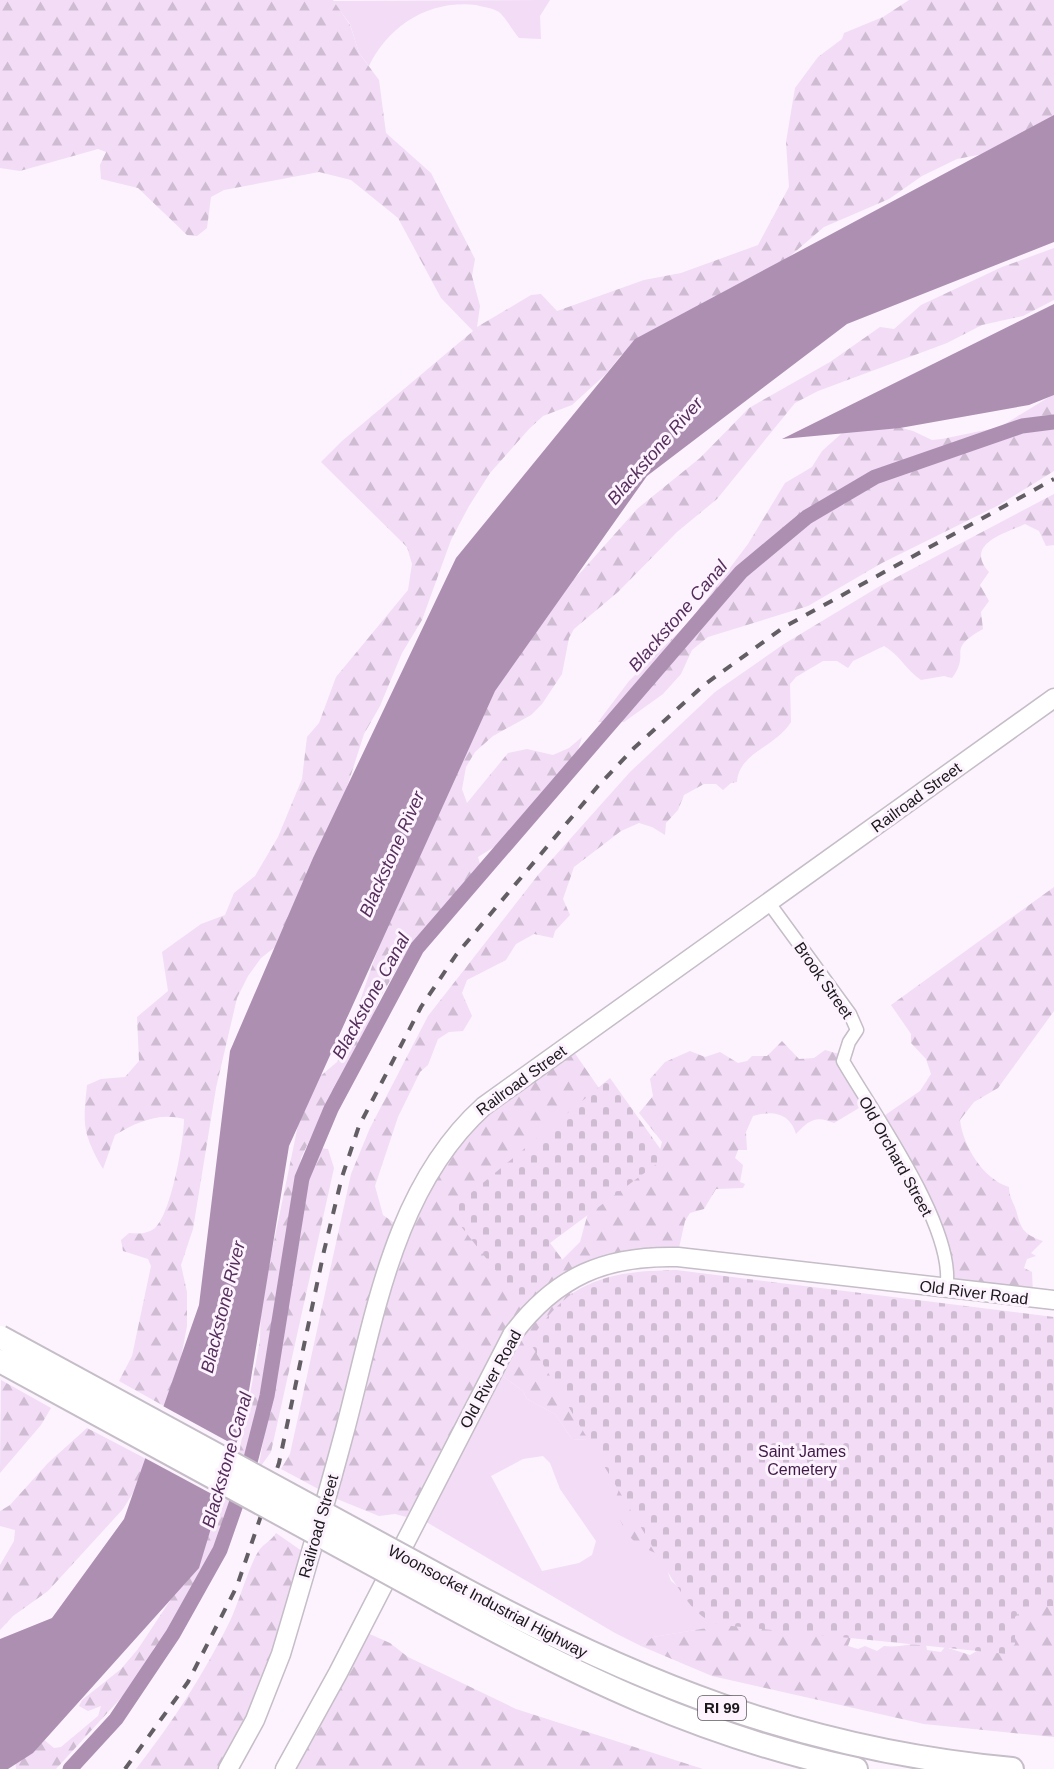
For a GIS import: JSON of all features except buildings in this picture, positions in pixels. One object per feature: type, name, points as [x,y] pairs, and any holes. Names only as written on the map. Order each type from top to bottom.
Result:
[{"type":"highway","name":"Woonsocket Industrial Highway","points":[[0,1337],[447,1593],[574,1672],[663,1712],[755,1743],[856,1769]]},
{"type":"highway","name":"Woonsocket Industrial Highway","points":[[0,1361],[447,1593],[605,1662],[738,1713],[856,1745],[1012,1769]]},
{"type":"street","name":"Railroad Street","points":[[228,1769],[255,1720],[281,1654],[401,1228],[435,1162],[457,1132],[484,1106],[1054,698]]},
{"type":"street","name":"Brook Street","points":[[769,903],[850,1014],[857,1029],[849,1042],[843,1061]]},
{"type":"street","name":"Old Orchard Street","points":[[843,1061],[894,1147],[932,1218],[945,1252],[949,1274],[946,1289]]},
{"type":"street","name":"Old River Road","points":[[285,1769],[338,1673],[507,1344],[523,1321],[543,1299],[567,1282],[612,1262],[652,1256],[678,1257],[1054,1300]]},
{"type":"green space","points":[[0,0],[333,0],[350,25],[359,53],[379,80],[386,133],[431,173],[475,259],[472,276],[480,306],[477,327],[531,295],[541,294],[557,311],[644,280],[681,273],[758,245],[789,187],[786,142],[795,88],[818,57],[842,39],[844,33],[883,17],[909,0],[1054,0],[1054,125],[983,154],[957,159],[922,176],[889,199],[824,227],[789,257],[621,355],[606,374],[572,405],[543,416],[529,429],[490,473],[469,506],[451,540],[422,620],[402,653],[380,706],[364,734],[339,812],[288,937],[261,958],[248,976],[237,998],[216,1088],[193,1229],[181,1265],[187,1292],[187,1326],[171,1410],[119,1381],[132,1356],[151,1266],[148,1259],[123,1251],[121,1240],[129,1233],[143,1233],[152,1230],[161,1220],[175,1176],[184,1119],[166,1117],[148,1120],[115,1135],[103,1169],[91,1146],[86,1128],[87,1085],[101,1079],[125,1077],[139,1061],[137,1017],[168,991],[162,952],[201,924],[225,915],[234,893],[255,876],[278,837],[302,779],[307,737],[319,723],[336,677],[408,590],[412,564],[407,547],[321,462],[342,441],[473,331],[441,298],[398,218],[351,180],[319,172],[224,190],[211,197],[207,228],[197,236],[187,235],[138,188],[101,179],[100,165],[106,152],[98,149],[20,171],[0,168]]},
{"type":"green space","points":[[550,0],[540,16],[541,39],[519,38],[502,15],[494,10],[476,5],[442,7],[427,11],[399,27],[377,51],[369,66],[359,53],[350,24],[333,1]]},
{"type":"green space","points":[[1054,248],[1054,300],[1023,316],[982,325],[947,343],[818,391],[795,403],[717,499],[677,532],[618,592],[574,629],[569,638],[562,674],[542,704],[531,715],[493,736],[475,752],[466,767],[462,789],[467,803],[508,753],[527,749],[553,755],[569,748],[582,737],[572,770],[507,839],[478,857],[483,874],[465,883],[410,946],[380,998],[363,1040],[329,1099],[301,1158],[283,1253],[275,1329],[247,1467],[238,1459],[260,1340],[261,1304],[303,1101],[317,1079],[337,1062],[343,1050],[387,923],[428,789],[542,606],[581,572],[637,509],[700,458],[749,408],[830,362],[880,327],[894,329],[921,305],[1002,267]]},
{"type":"green space","points":[[1054,394],[1054,471],[999,505],[882,563],[808,606],[708,637],[692,650],[681,674],[663,694],[624,722],[598,722],[629,681],[690,621],[748,544],[785,483],[812,467],[822,451],[851,425],[869,419],[913,431],[932,440],[942,439],[1000,427]]},
{"type":"green space","points":[[1054,494],[1054,545],[1046,546],[1039,531],[1025,524],[998,536],[984,547],[981,554],[989,572],[980,585],[989,601],[981,612],[983,629],[971,636],[961,647],[960,662],[952,678],[944,676],[921,680],[884,646],[853,661],[848,668],[837,661],[823,661],[796,677],[790,684],[791,722],[784,731],[744,764],[737,782],[731,783],[723,790],[716,784],[704,784],[684,795],[678,810],[666,823],[665,835],[652,827],[639,823],[621,831],[574,867],[563,899],[570,915],[555,931],[553,938],[534,934],[516,944],[506,960],[467,980],[462,993],[472,1016],[463,1031],[449,1032],[438,1039],[428,1065],[420,1072],[398,1117],[375,1186],[383,1215],[403,1229],[433,1175],[488,1110],[574,1052],[614,1110],[519,1180],[547,1275],[580,1242],[588,1213],[658,1157],[662,1142],[639,1113],[653,1096],[650,1079],[665,1062],[690,1051],[705,1057],[720,1052],[738,1063],[747,1061],[752,1056],[767,1056],[782,1041],[799,1059],[814,1058],[825,1050],[850,1057],[850,1066],[864,1105],[834,1123],[822,1119],[813,1120],[796,1134],[790,1121],[785,1117],[767,1113],[753,1116],[746,1132],[747,1150],[738,1150],[735,1158],[743,1165],[740,1182],[745,1184],[743,1188],[716,1189],[704,1209],[690,1213],[685,1221],[676,1261],[622,1269],[571,1291],[590,1320],[659,1554],[641,1546],[629,1536],[614,1503],[627,1468],[603,1441],[572,1439],[555,1414],[527,1399],[523,1391],[500,1374],[422,1521],[395,1514],[379,1516],[337,1499],[281,1469],[290,1454],[351,1174],[370,1128],[428,1016],[538,875],[630,772],[715,692],[784,644],[880,586]]},
{"type":"green space","points":[[1054,887],[1054,1011],[998,1088],[974,1102],[960,1120],[965,1140],[976,1160],[991,1177],[1009,1187],[1010,1196],[1024,1230],[1043,1241],[1031,1253],[1036,1256],[1027,1259],[1024,1268],[1032,1272],[1033,1294],[951,1291],[933,1219],[878,1120],[920,1091],[931,1074],[926,1059],[911,1043],[911,1034],[891,1005]]},
{"type":"green space","points":[[610,1078],[666,1157],[550,1243],[565,1263],[519,1300],[449,1211]]},
{"type":"green space","points":[[320,1148],[328,1149],[334,1168],[271,1452],[258,1470],[285,1324],[301,1204]]},
{"type":"green space","name":"Saint James Cemetery","points":[[676,1270],[1054,1317],[1054,1606],[1024,1607],[1015,1617],[1015,1644],[1007,1654],[722,1625],[705,1618],[693,1608],[672,1579],[529,1341],[557,1306],[574,1292],[588,1285],[601,1279],[630,1273]]},
{"type":"green space","points":[[500,1374],[523,1391],[527,1399],[555,1414],[572,1439],[603,1441],[665,1564],[671,1581],[718,1618],[708,1628],[653,1637],[641,1646],[423,1520]],"holes":[[[543,1456],[550,1463],[560,1489],[596,1541],[592,1555],[579,1563],[542,1571],[491,1476],[523,1459]]]},
{"type":"green space","points":[[1,1380],[51,1408],[41,1425],[0,1473]]},
{"type":"green space","points":[[87,1428],[152,1462],[123,1509],[48,1591],[13,1616],[0,1630],[0,1565],[14,1541],[15,1530],[0,1526],[0,1511],[10,1505],[48,1463]]},
{"type":"green space","points":[[228,1489],[237,1493],[219,1548],[174,1624],[154,1648],[141,1676],[56,1769],[16,1769],[15,1759],[43,1739],[54,1748],[61,1747],[98,1716],[101,1706],[88,1711],[79,1706],[82,1700],[121,1669],[138,1649],[189,1572],[225,1501]]},
{"type":"green space","points":[[276,1533],[309,1556],[232,1769],[136,1769],[175,1716],[198,1679],[230,1621],[256,1555]]},
{"type":"green space","points":[[1054,1596],[1054,1737],[924,1724],[712,1676],[641,1646],[653,1637],[707,1628],[718,1618],[853,1632],[848,1646],[858,1649],[865,1646],[877,1651],[884,1646],[920,1644],[926,1645],[927,1650],[941,1652],[945,1647],[970,1655],[985,1646],[1006,1606]]},
{"type":"green space","points":[[365,1632],[390,1643],[408,1657],[516,1709],[703,1769],[292,1769]]},
{"type":"water","name":"Blackstone River","points":[[1054,115],[1054,242],[847,324],[647,476],[495,691],[289,1146],[245,1415],[199,1568],[33,1753],[8,1769],[0,1769],[0,1639],[52,1618],[124,1519],[199,1305],[230,1051],[313,858],[456,558],[635,339]]},
{"type":"water","points":[[1054,304],[1054,395],[1029,405],[900,428],[782,439]]},
{"type":"pier","points":[[161,1405],[238,1447],[223,1500],[143,1457]]},
{"type":"waterway","name":"Blackstone Canal","points":[[70,1769],[116,1719],[173,1634],[220,1550],[248,1470],[267,1396],[302,1178],[331,1109],[417,948],[741,572],[807,517],[875,477],[1022,426],[1054,422]]},
{"type":"railway","points":[[125,1769],[188,1682],[237,1586],[279,1463],[324,1251],[342,1177],[359,1126],[421,1007],[456,955],[598,786],[634,748],[704,685],[784,627],[1054,479]]}]
